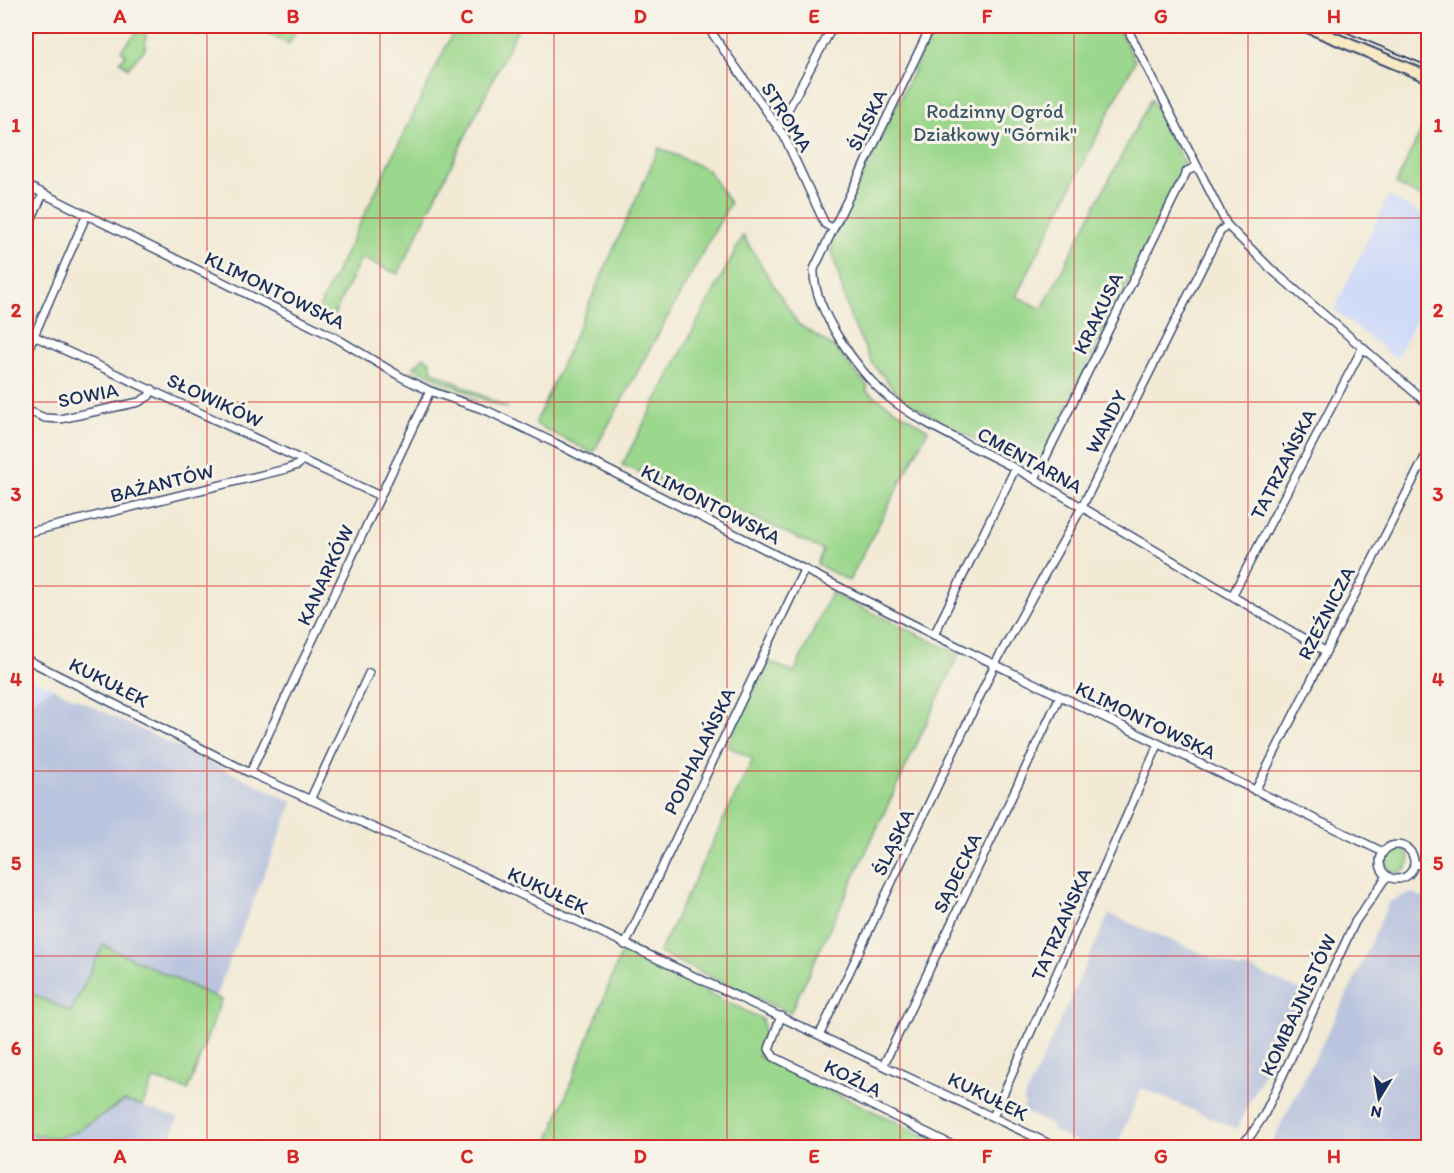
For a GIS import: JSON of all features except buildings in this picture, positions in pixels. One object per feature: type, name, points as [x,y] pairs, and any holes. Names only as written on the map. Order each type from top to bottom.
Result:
[{"type":"main road","points":[[1305,26],[1428,77]]},
{"type":"street","name":"STROMA","points":[[707,26],[778,128],[825,224],[832,228]]},
{"type":"street","points":[[778,128],[832,26]]},
{"type":"street","name":"ŚLISKA","points":[[832,228],[931,26]]},
{"type":"street","points":[[1126,26],[1227,225],[1272,268],[1428,404]]},
{"type":"street","name":"KRAKUSA","points":[[1035,479],[1187,171],[1196,167]]},
{"type":"street","name":"KLIMONTOWSKA","points":[[26,185],[352,346],[387,369],[430,391],[488,411],[934,635],[1383,852]]},
{"type":"street","points":[[26,231],[43,194]]},
{"type":"street","points":[[26,354],[86,216]]},
{"type":"street","name":"WANDY","points":[[995,664],[1082,507],[1220,232],[1227,225]]},
{"type":"street","name":"CMENTARNA","points":[[832,228],[817,259],[813,279],[838,336],[885,395],[914,415],[1035,479],[1325,651]]},
{"type":"street","name":"SŁOWIKÓW","points":[[34,336],[380,496]]},
{"type":"street","name":"TATRZAŃSKA","points":[[1232,596],[1362,347]]},
{"type":"street","name":"SOWIA","points":[[26,410],[45,418],[60,419],[139,402],[148,396],[152,389]]},
{"type":"street","name":"KANARKÓW","points":[[250,773],[430,391]]},
{"type":"street","name":"RZEŹNICZA","points":[[1255,791],[1428,451]]},
{"type":"street","name":"BAŻANTÓW","points":[[26,533],[286,469],[298,465],[302,459]]},
{"type":"street","points":[[934,635],[1015,469]]},
{"type":"street","name":"PODHALAŃSKA","points":[[625,945],[804,570]]},
{"type":"street","name":"KUKUŁEK","points":[[26,659],[250,773],[466,869],[884,1064],[1058,1148]]},
{"type":"street","name":"ŚLĄSKA","points":[[820,1034],[995,664]]},
{"type":"street","points":[[310,800],[369,673]]},
{"type":"street","name":"SĄDECKA","points":[[884,1064],[1060,696]]},
{"type":"street","name":"TATRZAŃSKA","points":[[993,1117],[1158,745]]},
{"type":"street","points":[[1390,846],[1405,846],[1412,853],[1415,863],[1412,872],[1405,878],[1396,879],[1387,876],[1380,865],[1383,852],[1390,846]]},
{"type":"street","points":[[1415,863],[1428,869]]},
{"type":"street","name":"KOMBAJNISTÓW","points":[[1238,1148],[1251,1135],[1264,1115],[1355,922],[1387,876]]},
{"type":"street","name":"KOŹLA","points":[[781,1016],[770,1049],[774,1057],[958,1148]]},
{"type":"shaded area","points":[[1388,196],[1428,217],[1428,297],[1396,359],[1334,310]]},
{"type":"shaded area","points":[[26,676],[53,688],[26,703]]},
{"type":"shaded area","points":[[53,688],[293,802],[215,997],[104,945],[71,1012],[26,991],[26,871],[30,860],[26,857],[26,703]]},
{"type":"shaded area","points":[[1413,893],[1428,900],[1428,1135],[1424,1147],[1269,1148],[1351,987],[1389,902]]},
{"type":"shaded area","points":[[1109,914],[1239,969],[1249,968],[1304,992],[1236,1129],[1142,1088],[1116,1147],[1089,1147],[1051,1130],[1052,1125],[1022,1111],[1025,1104],[1023,1102]]},
{"type":"shaded area","points":[[124,1101],[178,1118],[168,1147],[26,1147],[26,1133],[54,1138],[74,1133]]},
{"type":"green space","points":[[272,26],[298,26],[289,44],[267,34]]},
{"type":"green space","points":[[456,26],[519,26],[398,274],[361,258],[331,321],[316,314]]},
{"type":"green space","name":"Rodzinny Ogród Działkowy \"Górnik\"","points":[[935,26],[1117,26],[1135,61],[1016,296],[1042,309],[1151,99],[1185,165],[1037,469],[1033,472],[903,400],[872,363],[850,317],[830,244]]},
{"type":"green space","points":[[140,29],[146,34],[145,49],[128,68],[120,61],[126,55],[121,50]]},
{"type":"green space","points":[[1428,116],[1428,201],[1396,184]]},
{"type":"green space","points":[[659,148],[707,169],[730,203],[593,453],[535,424]]},
{"type":"green space","points":[[743,236],[798,324],[835,348],[868,387],[866,391],[928,430],[849,581],[817,564],[823,550],[746,514],[696,497],[622,465]]},
{"type":"green space","points":[[424,357],[430,361],[432,371],[508,408],[493,404],[414,367]]},
{"type":"green space","points":[[412,371],[478,402],[420,380],[414,376]]},
{"type":"green space","points":[[831,593],[959,654],[790,1013],[659,953],[753,759],[727,746],[768,661],[794,673]]},
{"type":"green space","points":[[1397,848],[1405,852],[1409,860],[1405,868],[1397,872],[1389,868],[1385,860],[1389,852]]},
{"type":"green space","points":[[103,945],[221,1000],[188,1090],[154,1079],[142,1106],[124,1101],[74,1133],[54,1138],[26,1133],[26,991],[71,1012]]},
{"type":"green space","points":[[622,951],[762,1019],[765,1038],[758,1056],[948,1147],[546,1147]]},
{"type":"tram line","points":[[1331,26],[1428,66]]}]
